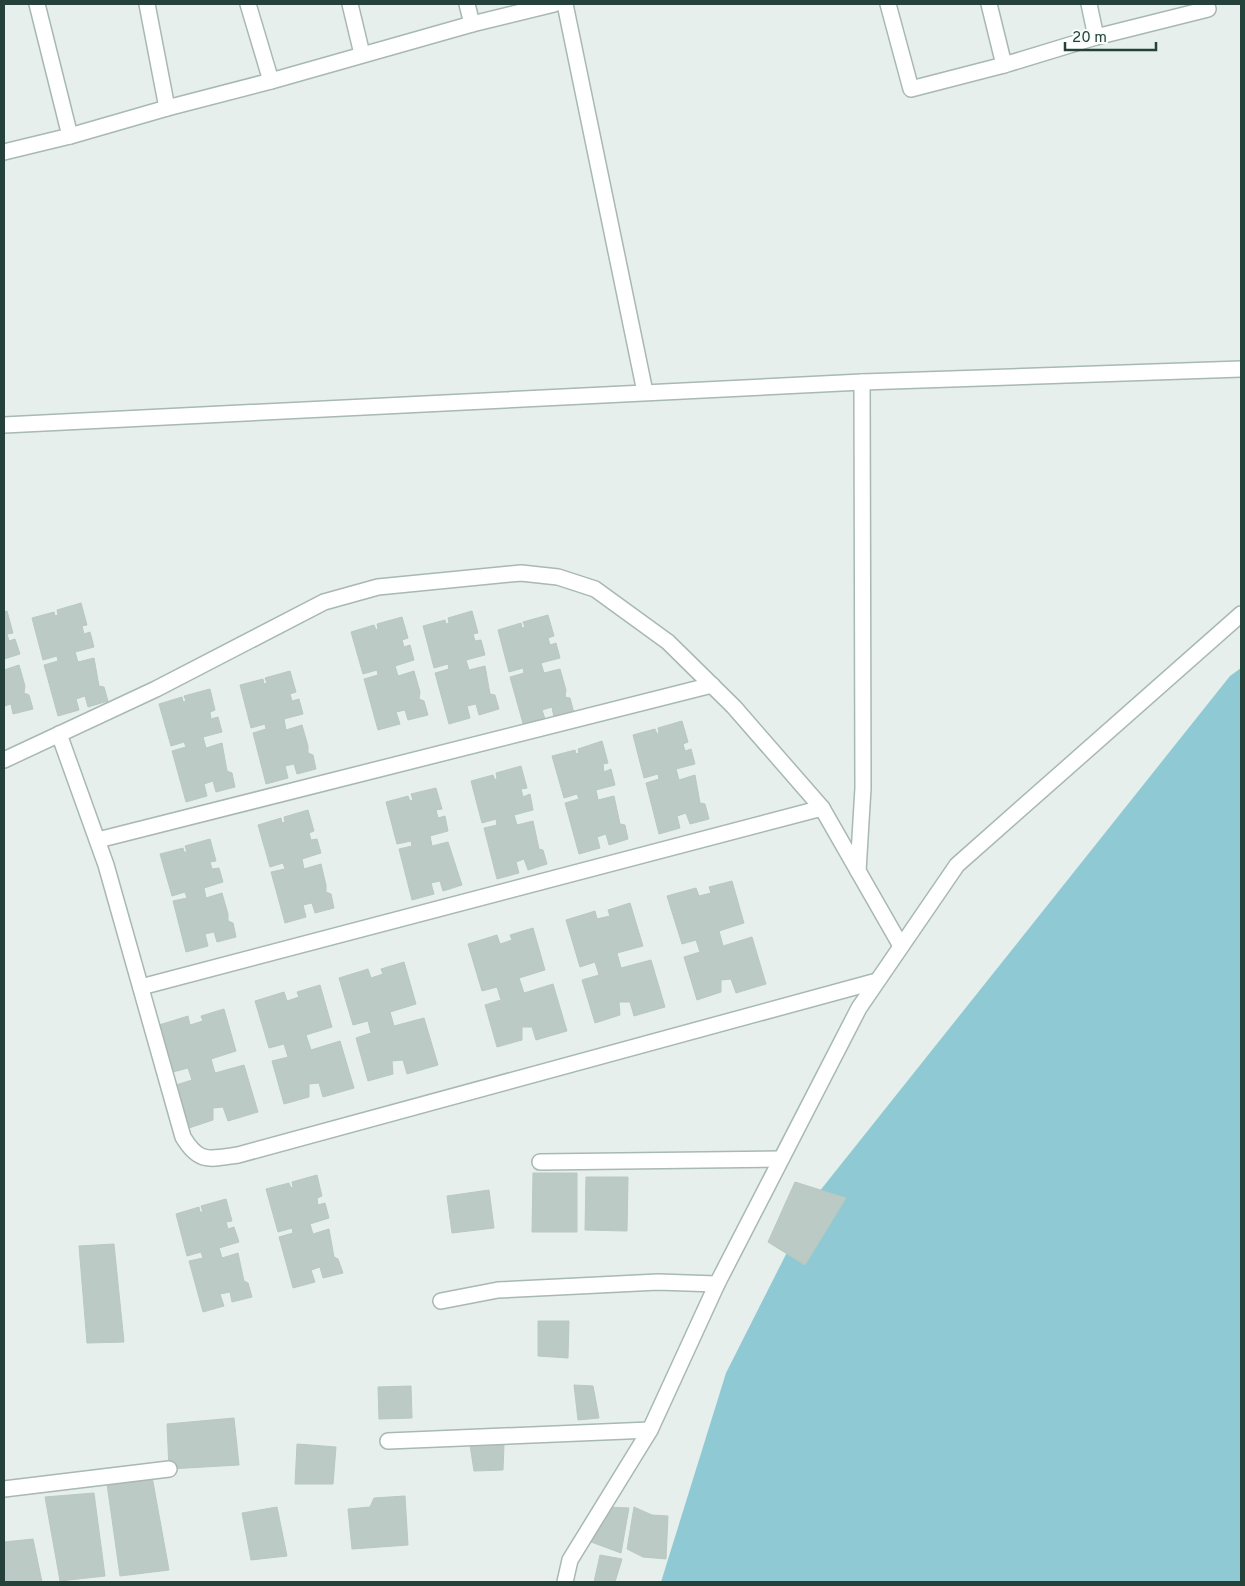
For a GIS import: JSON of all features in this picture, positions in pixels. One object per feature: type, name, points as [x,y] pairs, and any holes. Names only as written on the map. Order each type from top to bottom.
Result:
[{"type":"street","points":[[37,4],[70,136]]},
{"type":"street","points":[[147,4],[167,108]]},
{"type":"street","points":[[248,4],[271,81]]},
{"type":"street","points":[[350,4],[362,54]]},
{"type":"street","points":[[467,4],[472,24]]},
{"type":"street","points":[[4,152],[70,136],[472,24],[554,4]]},
{"type":"street","points":[[565,4],[645,392]]},
{"type":"street","points":[[888,4],[911,89],[1004,65],[1096,37],[1208,9],[1206,4]]},
{"type":"street","points":[[989,4],[1004,65]]},
{"type":"street","points":[[1089,4],[1096,37]]},
{"type":"street","points":[[4,425],[862,382],[1241,369]]},
{"type":"street","points":[[858,871],[863,788],[862,382]]},
{"type":"street","points":[[4,760],[156,689],[324,602],[378,587],[521,573],[558,577],[595,589],[668,642],[734,707],[822,808],[901,946]]},
{"type":"street","points":[[565,1582],[570,1560],[650,1430],[717,1284],[859,1008],[957,865],[1241,614]]},
{"type":"street","points":[[98,840],[712,685]]},
{"type":"street","points":[[59,734],[98,840],[183,1137],[192,1153],[210,1159],[238,1155],[877,981]]},
{"type":"street","points":[[141,987],[822,808]]},
{"type":"street","points":[[540,1162],[781,1159]]},
{"type":"street","points":[[441,1301],[498,1290],[658,1282],[717,1284]]},
{"type":"street","points":[[388,1441],[650,1430]]},
{"type":"street","points":[[4,1489],[169,1470]]},
{"type":"water","points":[[1241,668],[1241,1582],[661,1582],[726,1373],[815,1197],[1230,676]]},
{"type":"building","points":[[81,603],[87,625],[82,626],[84,634],[90,632],[94,647],[75,652],[78,662],[94,658],[99,686],[104,687],[108,701],[88,707],[85,696],[76,699],[79,710],[58,716],[44,665],[58,661],[57,656],[43,660],[32,618],[54,612],[55,616],[58,615],[57,610]]},
{"type":"building","points":[[7,611],[13,633],[7,634],[9,641],[15,639],[20,654],[4,659],[4,612]]},
{"type":"building","points":[[472,611],[478,633],[473,634],[475,641],[481,640],[485,655],[466,660],[469,670],[485,666],[490,694],[495,695],[499,709],[479,715],[476,704],[467,706],[470,718],[449,724],[435,673],[449,669],[448,664],[434,668],[423,626],[445,620],[446,624],[449,623],[448,618]]},
{"type":"building","points":[[548,615],[554,636],[548,638],[550,645],[556,643],[560,658],[541,663],[544,673],[560,669],[566,690],[565,697],[570,698],[574,713],[554,718],[552,707],[542,710],[546,722],[524,727],[510,677],[524,673],[523,668],[509,672],[498,630],[521,623],[522,628],[525,627],[523,622]]},
{"type":"building","points":[[402,617],[408,638],[402,640],[404,647],[410,645],[414,660],[395,666],[398,676],[414,671],[420,692],[419,699],[424,701],[428,715],[408,720],[405,710],[396,712],[400,724],[378,730],[364,679],[378,675],[377,670],[363,674],[351,632],[374,625],[376,630],[378,629],[377,624]]},
{"type":"building","points":[[19,665],[25,686],[24,693],[29,695],[33,709],[13,714],[11,704],[4,706],[4,670]]},
{"type":"building","points":[[290,671],[296,692],[290,694],[292,701],[299,699],[303,714],[284,719],[286,730],[302,725],[308,753],[313,755],[316,769],[297,774],[294,764],[285,766],[288,778],[266,784],[253,733],[266,729],[265,724],[251,728],[240,685],[263,679],[264,684],[267,683],[265,678]]},
{"type":"building","points":[[210,689],[215,710],[210,712],[211,719],[218,717],[222,732],[203,737],[206,748],[222,743],[227,771],[232,773],[235,787],[216,792],[213,781],[204,784],[207,796],[186,802],[172,751],[186,747],[184,742],[171,746],[159,704],[182,697],[183,702],[186,701],[184,696]]},
{"type":"building","points":[[682,721],[688,742],[683,744],[685,751],[691,749],[695,764],[676,769],[679,780],[695,775],[700,803],[705,804],[709,819],[690,824],[686,813],[677,816],[680,828],[659,834],[646,783],[659,779],[658,774],[644,778],[633,735],[655,729],[657,734],[659,733],[658,728]]},
{"type":"building","points":[[602,741],[608,763],[603,764],[604,772],[611,769],[615,785],[596,790],[598,800],[614,796],[620,824],[625,825],[628,839],[609,845],[606,834],[597,837],[600,848],[579,854],[565,803],[579,799],[577,794],[564,798],[552,756],[575,750],[576,754],[579,753],[578,749]]},
{"type":"building","points":[[521,766],[527,788],[521,789],[523,797],[530,794],[533,810],[514,815],[517,825],[533,821],[539,849],[543,850],[547,864],[528,870],[524,859],[516,862],[519,873],[497,879],[484,828],[497,825],[496,819],[482,823],[471,781],[493,775],[495,780],[497,778],[496,773]]},
{"type":"building","points":[[436,788],[442,809],[436,810],[438,818],[445,816],[448,831],[430,836],[432,846],[448,842],[462,885],[443,891],[440,881],[431,883],[434,894],[412,900],[399,849],[412,846],[411,841],[397,844],[386,802],[408,796],[410,801],[413,800],[411,794]]},
{"type":"building","points":[[308,810],[314,831],[309,833],[311,840],[317,839],[321,853],[302,859],[304,869],[321,864],[326,892],[331,894],[334,908],[315,913],[312,903],[303,905],[306,917],[285,923],[271,872],[285,869],[283,863],[270,867],[258,825],[281,818],[282,823],[285,822],[284,817]]},
{"type":"building","points":[[210,839],[216,861],[210,862],[212,869],[219,868],[223,882],[204,888],[206,898],[222,893],[228,921],[233,923],[236,937],[217,942],[214,932],[205,934],[208,946],[186,952],[173,901],[187,898],[185,892],[172,896],[160,854],[183,848],[184,852],[187,852],[185,846]]},
{"type":"building","points":[[732,881],[744,923],[719,931],[723,946],[752,937],[766,984],[736,993],[731,979],[721,980],[721,992],[697,1000],[684,957],[700,952],[696,940],[682,944],[667,896],[696,888],[699,896],[711,893],[709,887]]},
{"type":"building","points":[[630,903],[643,946],[617,953],[621,968],[651,960],[665,1007],[634,1016],[630,1002],[619,1002],[620,1015],[595,1023],[582,980],[599,975],[595,962],[580,967],[566,920],[595,911],[597,919],[610,916],[608,910]]},
{"type":"building","points":[[533,928],[545,970],[519,978],[524,993],[553,984],[567,1031],[536,1040],[532,1027],[522,1027],[522,1040],[497,1047],[485,1005],[501,1000],[497,987],[482,991],[468,944],[497,935],[500,944],[512,940],[510,935]]},
{"type":"building","points":[[404,962],[416,1004],[390,1012],[394,1026],[424,1018],[438,1065],[407,1074],[403,1060],[392,1061],[393,1074],[368,1081],[356,1038],[371,1033],[368,1021],[353,1025],[339,978],[368,969],[371,978],[383,974],[381,969]]},
{"type":"building","points":[[320,985],[332,1027],[306,1035],[311,1050],[340,1041],[354,1088],[323,1097],[319,1083],[309,1084],[309,1097],[284,1104],[272,1061],[288,1057],[284,1044],[269,1048],[255,1001],[284,992],[287,1001],[299,997],[297,992]]},
{"type":"building","points":[[224,1009],[236,1051],[211,1059],[215,1073],[244,1065],[258,1112],[228,1121],[223,1107],[213,1108],[213,1120],[189,1128],[176,1085],[192,1080],[188,1068],[173,1072],[159,1025],[188,1016],[190,1025],[203,1021],[201,1016]]},
{"type":"building","points":[[533,1173],[577,1173],[577,1232],[532,1232]]},
{"type":"building","points":[[317,1175],[322,1196],[317,1198],[318,1205],[325,1203],[329,1218],[310,1224],[313,1234],[329,1229],[334,1257],[338,1259],[343,1273],[323,1278],[320,1267],[311,1270],[315,1282],[293,1288],[279,1237],[293,1233],[292,1228],[278,1232],[266,1189],[289,1183],[291,1188],[293,1187],[292,1182]]},
{"type":"building","points":[[586,1177],[628,1177],[627,1231],[585,1230]]},
{"type":"building","points":[[795,1182],[846,1198],[805,1265],[768,1242]]},
{"type":"building","points":[[489,1190],[494,1228],[452,1233],[447,1196]]},
{"type":"building","points":[[226,1199],[232,1221],[226,1222],[228,1229],[234,1227],[239,1242],[219,1248],[222,1258],[238,1253],[244,1281],[248,1283],[252,1297],[232,1302],[230,1292],[220,1294],[224,1306],[203,1312],[189,1261],[203,1258],[201,1252],[187,1256],[176,1214],[199,1207],[200,1212],[203,1212],[201,1206]]},
{"type":"building","points":[[114,1244],[124,1342],[87,1343],[79,1246]]},
{"type":"building","points":[[538,1321],[569,1321],[568,1358],[538,1356]]},
{"type":"building","points":[[574,1385],[593,1386],[599,1418],[578,1420]]},
{"type":"building","points":[[411,1386],[412,1418],[379,1419],[378,1387]]},
{"type":"building","points":[[234,1418],[239,1465],[169,1469],[167,1424]]},
{"type":"building","points":[[297,1444],[336,1447],[333,1484],[295,1484]]},
{"type":"building","points":[[504,1444],[503,1470],[474,1471],[470,1445]]},
{"type":"building","points":[[151,1471],[169,1570],[120,1576],[106,1477]]},
{"type":"building","points":[[94,1493],[105,1576],[60,1581],[45,1497]]},
{"type":"building","points":[[405,1496],[408,1545],[352,1549],[348,1509],[370,1507],[374,1498]]},
{"type":"building","points":[[277,1507],[287,1556],[251,1560],[242,1513]]},
{"type":"building","points":[[606,1507],[629,1508],[621,1553],[583,1539]]},
{"type":"building","points":[[634,1507],[652,1515],[668,1516],[666,1559],[643,1557],[627,1549]]},
{"type":"building","points":[[33,1539],[42,1582],[4,1582],[4,1542]]},
{"type":"building","points":[[600,1555],[622,1559],[615,1582],[594,1582]]}]
